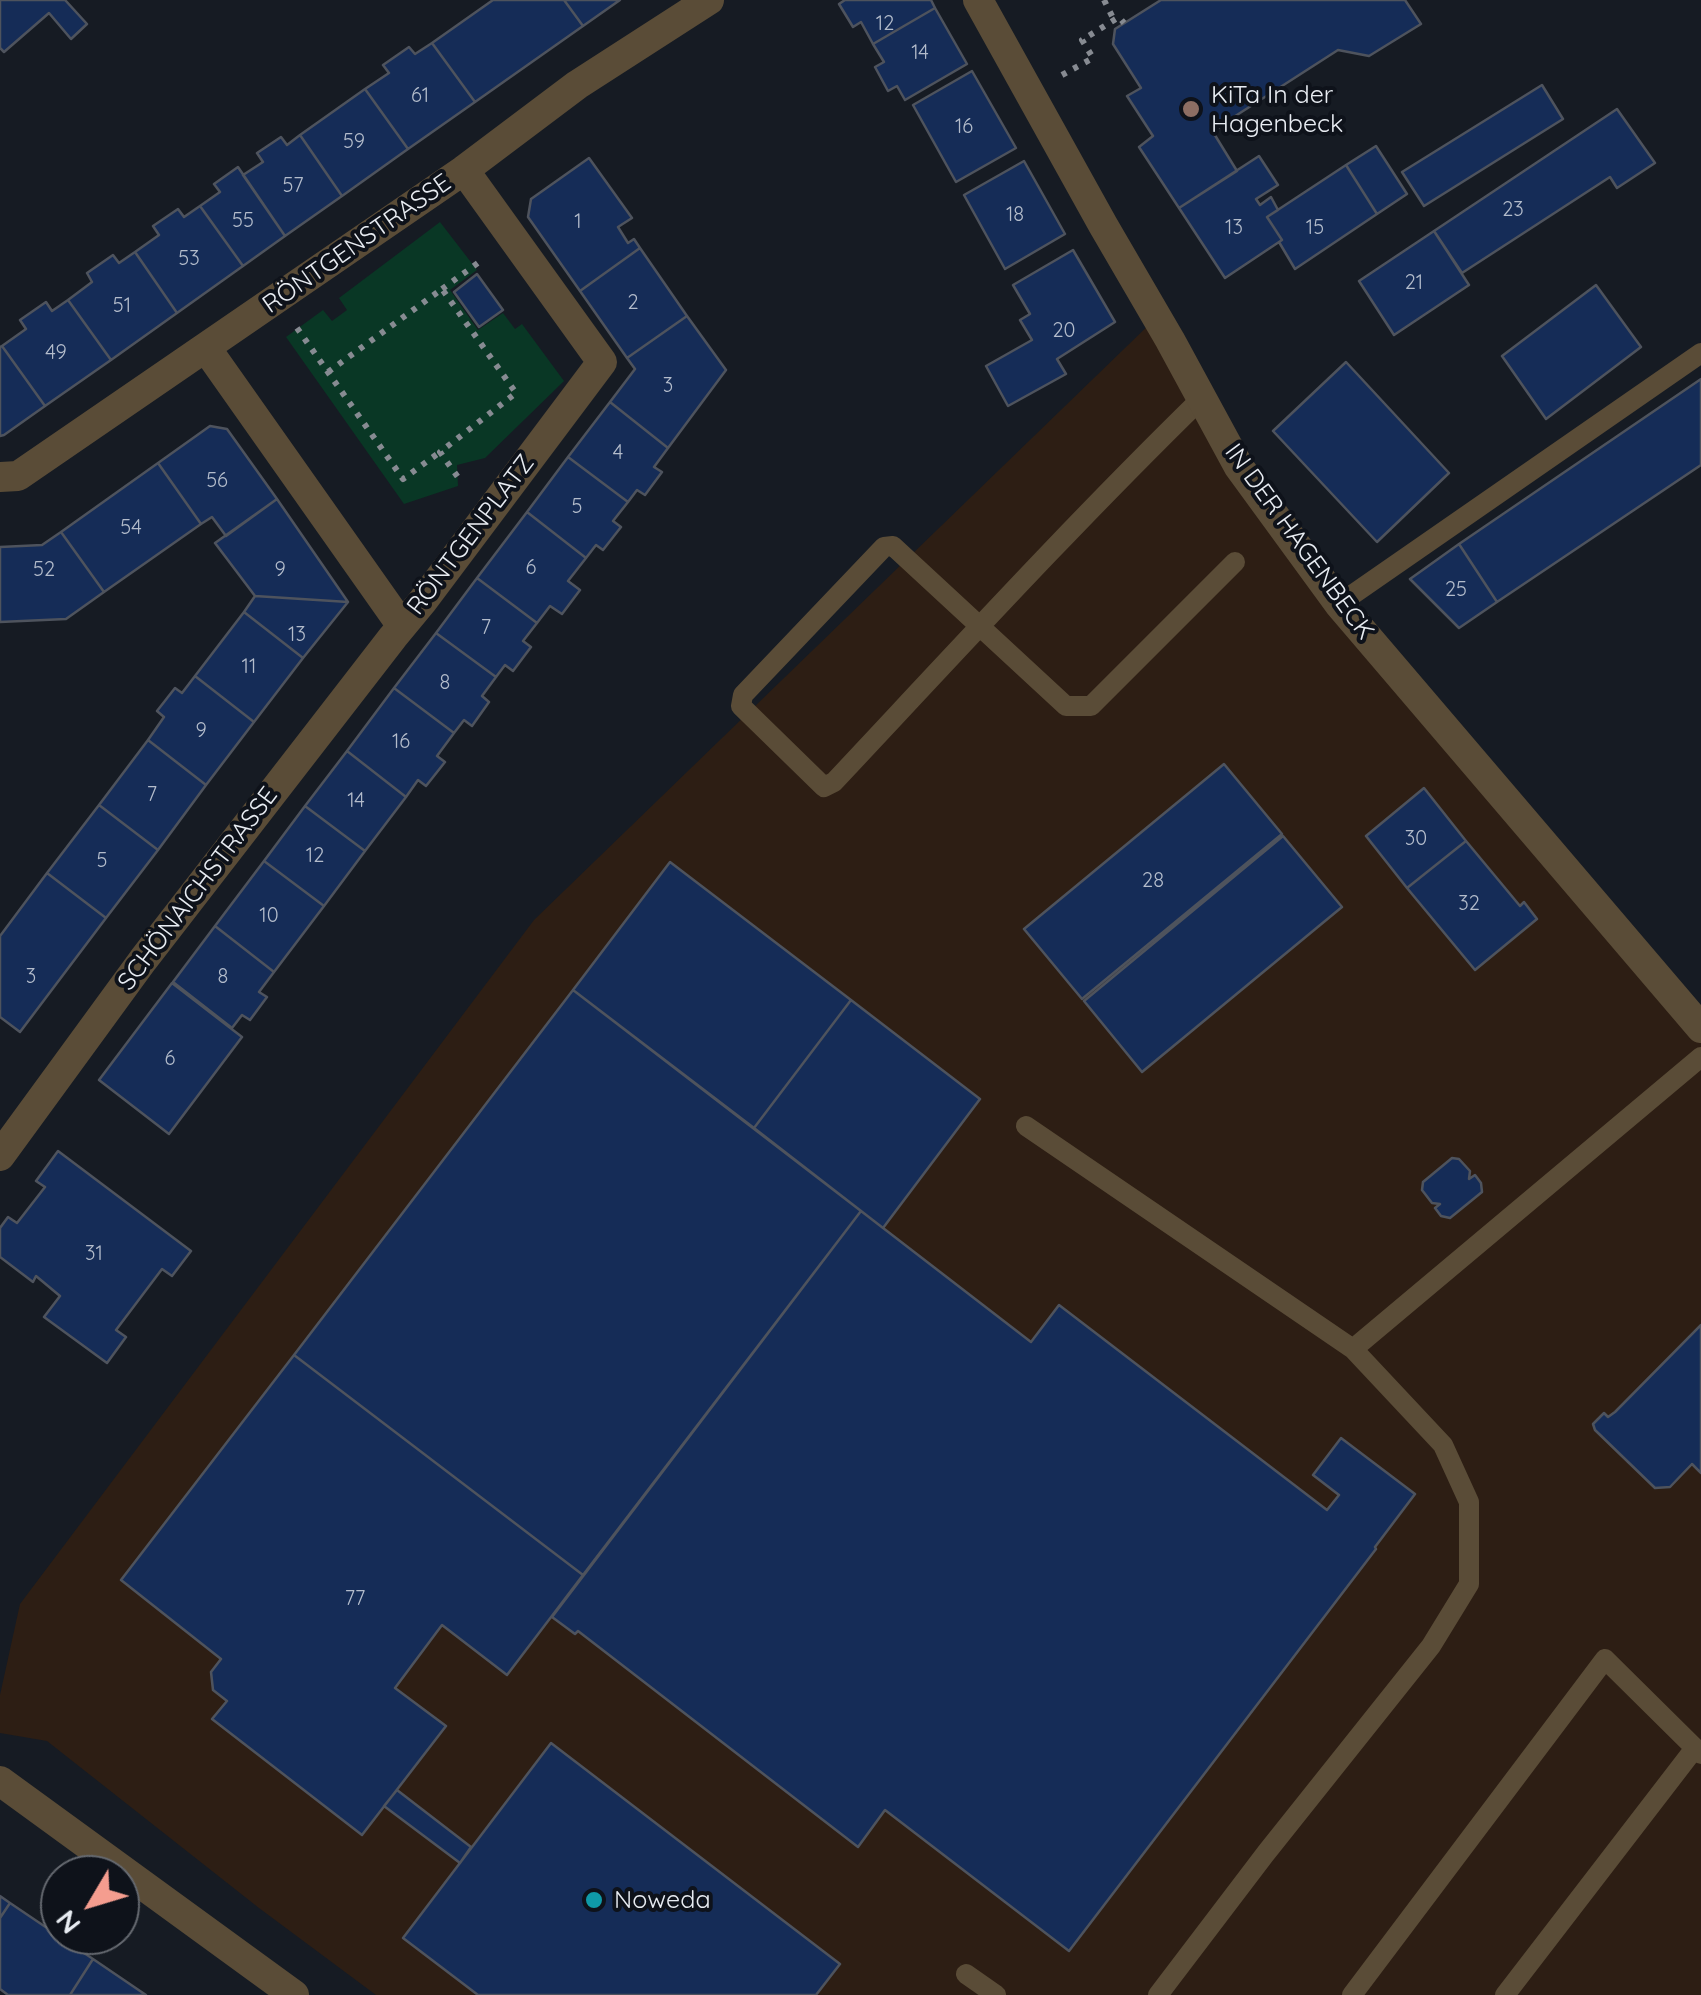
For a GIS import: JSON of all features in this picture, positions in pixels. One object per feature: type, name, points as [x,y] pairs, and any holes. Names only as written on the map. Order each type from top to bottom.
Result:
[{"type":"street","name":"RÖNTGENSTRASSE","points":[[0,477],[18,476],[464,170],[577,85],[709,0]]},
{"type":"street","name":"IN DER HAGENBECK","points":[[978,0],[1239,466],[1339,604],[1701,1028]]},
{"type":"street","name":"RÖNTGENPLATZ","points":[[206,348],[402,626],[602,362],[464,170]]},
{"type":"street","name":"SCHÖNAICHSTRASSE","points":[[0,1156],[143,960],[402,626]]},
{"type":"street","points":[[0,1781],[294,1995]]},
{"type":"lane","points":[[1339,604],[1701,352]]},
{"type":"lane","points":[[1202,398],[1120,478],[980,626],[834,782],[824,787],[741,706],[743,695],[884,547],[892,546],[980,626],[1066,706],[1091,706],[1235,562]]},
{"type":"lane","points":[[1353,1349],[1701,1057]]},
{"type":"lane","points":[[1026,1126],[1353,1349],[1443,1445],[1469,1502],[1469,1584],[1430,1646],[1158,1995]]},
{"type":"lane","points":[[1352,1995],[1605,1658],[1698,1751],[1505,1995]]},
{"type":"lane","points":[[966,1974],[996,1995]]},
{"type":"path","points":[[1104,0],[1114,20]]},
{"type":"path","points":[[1068,72],[1093,58],[1082,40],[1119,17],[1124,24]]},
{"type":"path","points":[[277,298],[328,372],[403,478],[516,393],[442,289],[328,372]]},
{"type":"path","points":[[440,452],[486,516]]},
{"type":"shaded area","points":[[1156,318],[1237,468],[1701,1033],[1701,1995],[376,1995],[47,1741],[0,1733],[0,1695],[20,1604],[534,920]]},
{"type":"green space","points":[[440,222],[477,270],[450,290],[478,330],[503,313],[515,329],[522,324],[564,381],[485,458],[457,465],[458,486],[404,504],[286,337],[323,310],[332,321],[347,310],[339,298]]},
{"type":"building","points":[[0,0],[65,0],[87,24],[71,39],[49,13],[4,52],[0,48]]},
{"type":"building","points":[[493,0],[564,0],[583,26],[475,102],[432,43]]},
{"type":"building","points":[[564,0],[620,0],[583,26]]},
{"type":"building","points":[[845,0],[931,0],[935,8],[873,44],[861,22],[853,27],[839,4]]},
{"type":"building","name":"KiTa In der Hagenbeck","points":[[1161,0],[1405,0],[1421,24],[1369,56],[1338,50],[1226,122],[1213,132],[1237,171],[1179,208],[1139,147],[1153,136],[1127,96],[1141,88],[1113,44],[1115,29]]},
{"type":"building","points":[[935,8],[967,64],[905,100],[897,86],[888,91],[875,67],[884,62],[873,44]]},
{"type":"building","points":[[432,43],[475,102],[408,149],[365,89],[389,73],[383,65],[409,47],[415,54]]},
{"type":"building","points":[[972,71],[1016,148],[956,182],[913,105]]},
{"type":"building","points":[[1542,85],[1563,119],[1424,206],[1402,172]]},
{"type":"building","points":[[365,89],[408,149],[342,196],[300,135]]},
{"type":"building","points":[[1617,109],[1655,163],[1617,188],[1610,177],[1462,273],[1434,231]]},
{"type":"building","points":[[300,135],[342,196],[285,236],[243,175],[263,162],[257,153],[281,137],[287,145]]},
{"type":"building","points":[[1376,146],[1407,194],[1377,214],[1346,165]]},
{"type":"building","points":[[1259,156],[1278,185],[1256,199],[1260,205],[1271,197],[1278,210],[1267,217],[1282,240],[1225,278],[1179,208]]},
{"type":"building","points":[[589,158],[632,218],[618,227],[628,243],[634,239],[640,248],[580,291],[528,217],[531,199]]},
{"type":"building","points":[[1024,161],[1065,234],[1005,269],[964,195]]},
{"type":"building","points":[[1346,165],[1377,214],[1295,269],[1267,217]]},
{"type":"building","points":[[238,167],[285,236],[243,266],[200,206],[220,192],[214,184]]},
{"type":"building","points":[[200,206],[243,266],[177,313],[135,252],[159,235],[153,226],[178,209],[184,217]]},
{"type":"building","points":[[1434,231],[1469,285],[1394,335],[1359,281]]},
{"type":"building","points":[[640,248],[687,316],[627,358],[580,291]]},
{"type":"building","points":[[1073,250],[1115,322],[1057,359],[1066,374],[1008,406],[986,366],[1032,340],[1020,320],[1030,314],[1013,285]]},
{"type":"building","points":[[135,252],[177,313],[111,360],[68,300],[92,282],[87,273],[113,255],[119,263]]},
{"type":"building","points":[[477,274],[503,310],[479,327],[454,292]]},
{"type":"building","points":[[1596,285],[1641,347],[1546,419],[1502,356]]},
{"type":"building","points":[[68,300],[111,360],[45,406],[2,346],[26,329],[20,320],[46,302],[52,311]]},
{"type":"building","points":[[687,316],[726,370],[668,448],[610,402],[635,369],[627,358]]},
{"type":"building","points":[[0,347],[45,406],[0,436]]},
{"type":"building","points":[[1346,362],[1449,473],[1377,542],[1273,431]]},
{"type":"building","points":[[1701,379],[1701,465],[1497,602],[1459,544]]},
{"type":"building","points":[[610,402],[668,448],[654,467],[662,472],[645,495],[637,490],[628,502],[568,457]]},
{"type":"building","points":[[210,426],[227,429],[277,499],[226,536],[212,517],[201,524],[158,463]]},
{"type":"building","points":[[568,457],[628,502],[613,521],[621,527],[603,550],[596,545],[586,558],[527,512]]},
{"type":"building","points":[[158,463],[201,524],[104,592],[61,532]]},
{"type":"building","points":[[277,499],[348,602],[255,596],[215,543]]},
{"type":"building","points":[[527,512],[586,558],[568,581],[580,590],[562,614],[550,606],[537,623],[477,578]]},
{"type":"building","points":[[61,532],[104,592],[66,619],[0,622],[0,547],[42,545]]},
{"type":"building","points":[[1459,544],[1497,602],[1459,628],[1410,579]]},
{"type":"building","points":[[477,578],[537,623],[523,641],[531,647],[513,671],[505,665],[496,677],[436,633]]},
{"type":"building","points":[[255,596],[348,602],[303,658],[244,612]]},
{"type":"building","points":[[244,612],[303,658],[254,722],[195,676]]},
{"type":"building","points":[[436,633],[496,677],[482,696],[489,702],[472,726],[464,720],[454,733],[394,688]]},
{"type":"building","points":[[195,676],[254,722],[206,785],[148,740],[164,717],[157,711],[175,688],[182,693]]},
{"type":"building","points":[[394,688],[454,733],[437,756],[445,762],[426,786],[418,780],[406,797],[347,751]]},
{"type":"building","points":[[148,740],[206,785],[158,850],[99,805]]},
{"type":"building","points":[[347,751],[406,797],[365,851],[305,806]]},
{"type":"building","points":[[1224,764],[1282,834],[1082,999],[1024,929]]},
{"type":"building","points":[[1424,788],[1466,841],[1407,888],[1366,836]]},
{"type":"building","points":[[99,805],[158,850],[106,918],[47,873]]},
{"type":"building","points":[[305,806],[365,851],[324,906],[264,861]]},
{"type":"building","points":[[1283,836],[1342,907],[1142,1072],[1084,1001]]},
{"type":"building","points":[[1466,841],[1520,906],[1524,902],[1537,919],[1475,970],[1407,888]]},
{"type":"building","points":[[264,861],[324,906],[274,972],[215,926]]},
{"type":"building","points":[[670,862],[851,1000],[754,1128],[573,990]]},
{"type":"building","points":[[47,873],[106,918],[20,1032],[0,1017],[0,936]]},
{"type":"building","points":[[215,926],[274,972],[259,992],[267,997],[250,1020],[242,1015],[232,1028],[173,982]]},
{"type":"building","points":[[172,983],[242,1037],[169,1134],[99,1080]]},
{"type":"building","points":[[573,990],[861,1211],[583,1575],[294,1355]]},
{"type":"building","points":[[851,1000],[980,1099],[883,1228],[754,1128]]},
{"type":"building","points":[[58,1151],[191,1251],[172,1276],[162,1269],[116,1330],[126,1337],[107,1363],[44,1317],[60,1296],[36,1276],[33,1282],[0,1257],[0,1228],[8,1217],[17,1223],[45,1187],[36,1181]]},
{"type":"building","points":[[1452,1158],[1459,1159],[1470,1171],[1469,1179],[1475,1175],[1482,1192],[1450,1218],[1441,1216],[1435,1208],[1440,1204],[1432,1203],[1422,1190],[1423,1182]]},
{"type":"building","points":[[861,1211],[1031,1342],[1059,1305],[1327,1510],[1339,1495],[1313,1475],[1341,1438],[1415,1494],[1069,1951],[885,1810],[858,1847],[578,1631],[575,1634],[552,1617]]},
{"type":"building","points":[[1701,1325],[1701,1473],[1692,1464],[1670,1487],[1655,1488],[1593,1424],[1604,1413],[1608,1417],[1615,1412]]},
{"type":"building","points":[[294,1355],[583,1575],[507,1675],[442,1625],[395,1688],[446,1726],[362,1835],[212,1719],[227,1701],[213,1690],[211,1672],[221,1659],[121,1580]]},
{"type":"building","name":"Noweda","points":[[551,1743],[840,1964],[816,1995],[478,1995],[403,1938]]},
{"type":"building","points":[[397,1790],[471,1847],[460,1863],[384,1806]]},
{"type":"building","points":[[0,1896],[10,1903],[0,1918]]},
{"type":"building","points":[[10,1903],[40,1923],[40,1955],[87,1955],[93,1959],[70,1995],[8,1995],[0,1989],[0,1918]]},
{"type":"building","points":[[93,1959],[146,1995],[70,1995]]},
{"type":"place","name":"KiTa In der Hagenbeck","points":[[1191,109]]},
{"type":"place","name":"Noweda","points":[[594,1900]]}]
